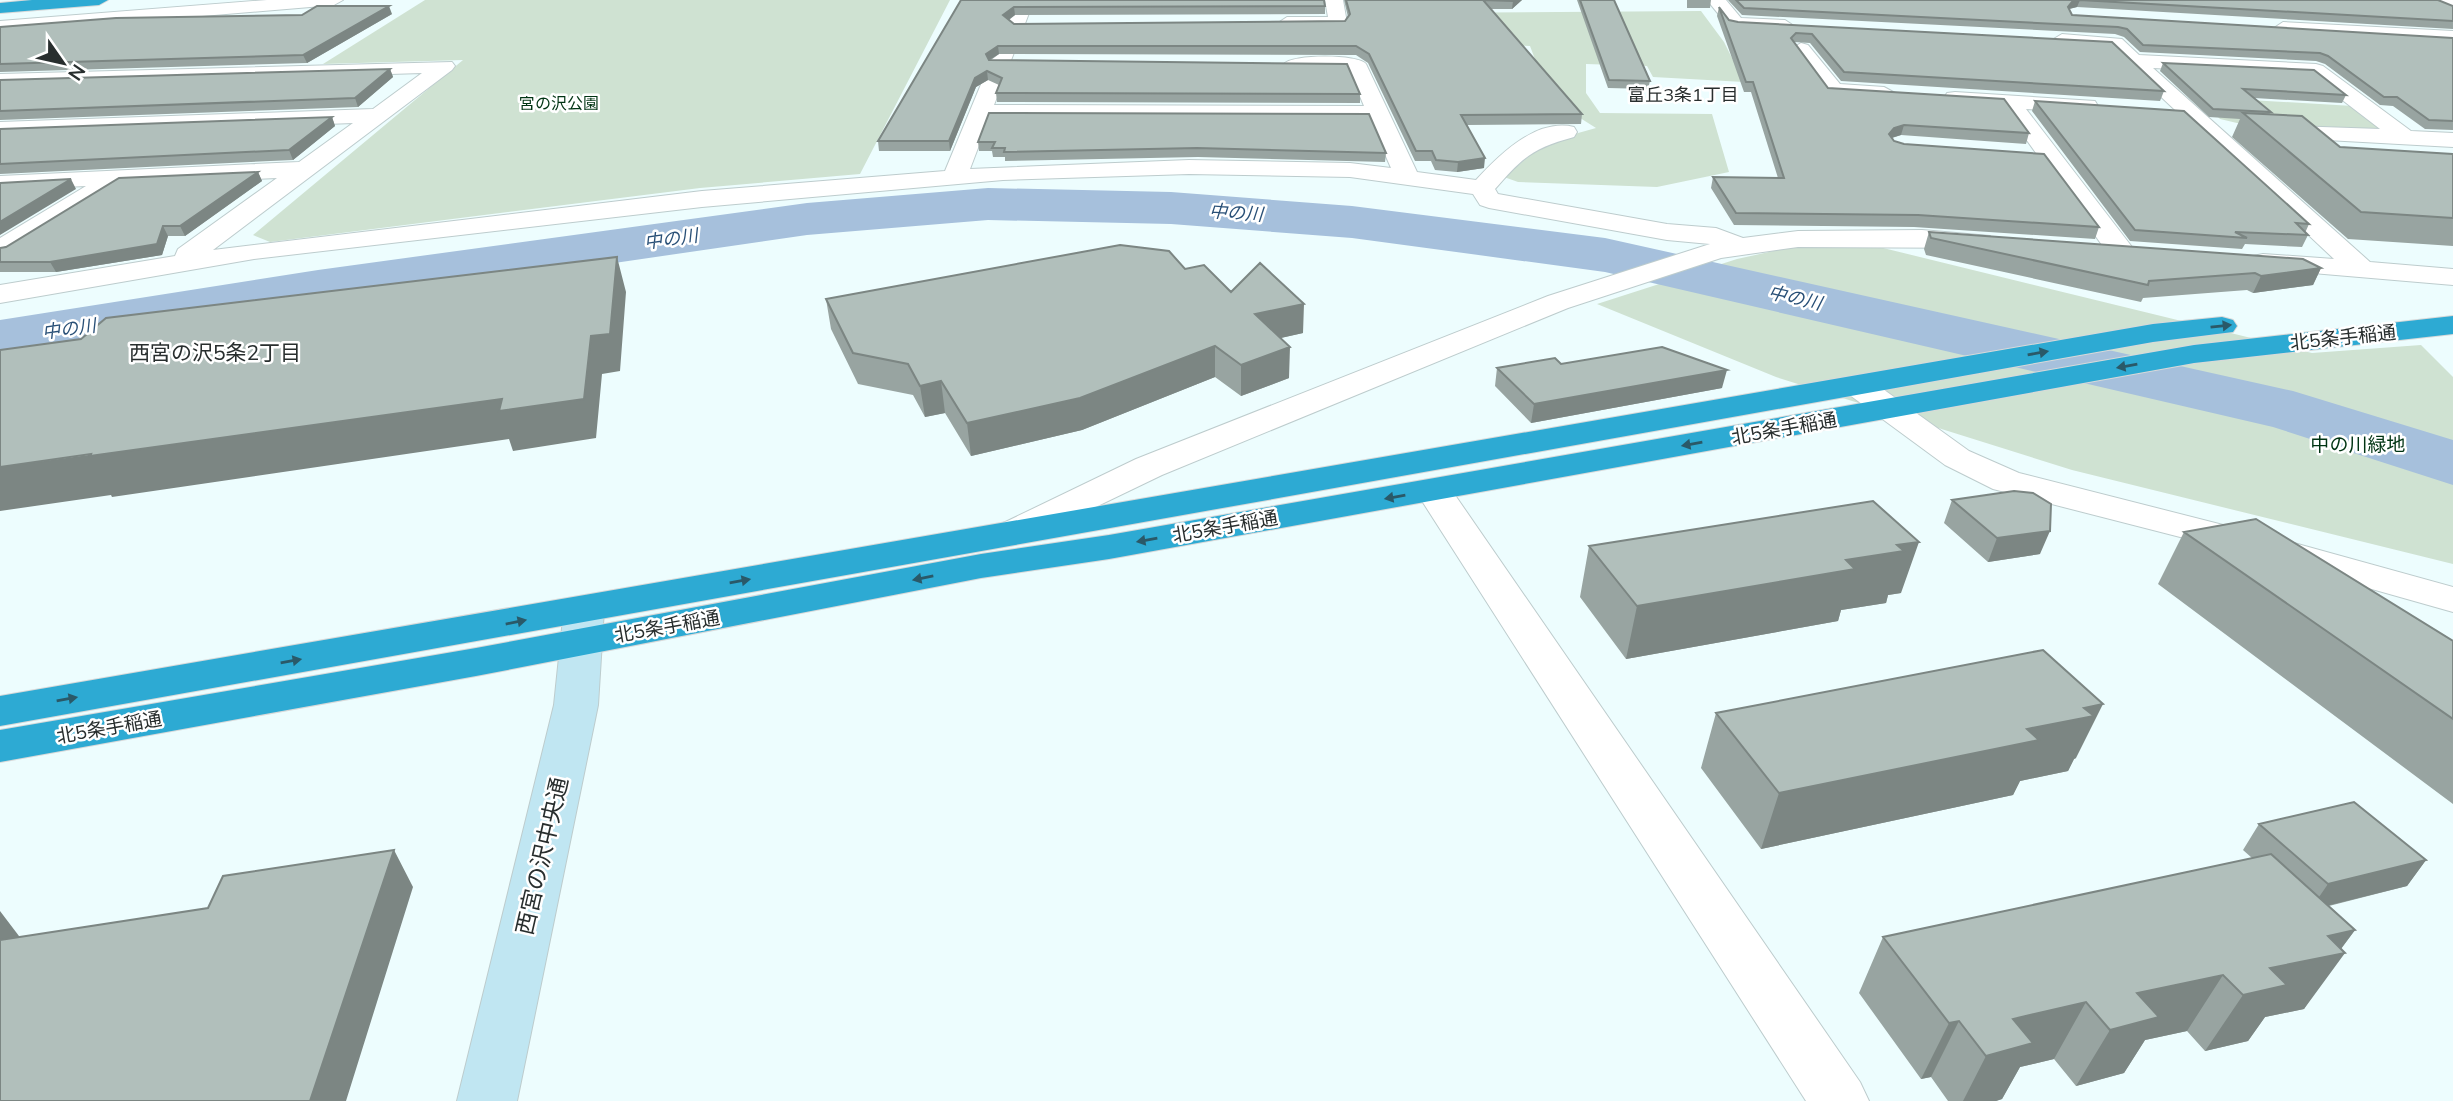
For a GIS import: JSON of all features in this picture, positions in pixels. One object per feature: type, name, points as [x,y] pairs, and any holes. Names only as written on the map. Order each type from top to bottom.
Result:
[{"type":"highway","points":[[0,1],[5,0]]},
{"type":"highway","points":[[0,8],[99,0]]},
{"type":"highway","name":"北5条手稲通","points":[[0,711],[981,566],[1889,410],[1985,376],[2153,333],[2323,315],[2453,306]]},
{"type":"highway","name":"北5条手稲通","points":[[0,746],[1005,536],[1412,461],[1858,386],[1985,376],[2453,325]]},
{"type":"street","points":[[0,27],[334,0]]},
{"type":"street","points":[[954,177],[1025,0]]},
{"type":"street","points":[[1271,23],[1338,23],[1334,0]]},
{"type":"street","points":[[1716,0],[1736,23],[1804,27]]},
{"type":"street","points":[[2453,1],[2434,1],[2453,9]]},
{"type":"street","points":[[2309,13],[2344,31]]},
{"type":"street","points":[[1015,24],[1042,24]]},
{"type":"street","points":[[2262,27],[2453,37]]},
{"type":"street","points":[[2422,36],[2453,55]]},
{"type":"street","points":[[2034,39],[2115,43],[2130,65],[2360,268]]},
{"type":"street","points":[[1774,48],[1828,51]]},
{"type":"street","points":[[1801,50],[1834,90],[1901,94]]},
{"type":"street","points":[[999,63],[1027,63]]},
{"type":"street","points":[[1274,64],[1356,64],[1408,178]]},
{"type":"street","points":[[2130,65],[2316,70],[2405,137]]},
{"type":"street","points":[[0,80],[444,66],[188,255],[191,262]]},
{"type":"street","points":[[1928,96],[2105,107]]},
{"type":"street","points":[[2009,101],[2049,155],[2135,254],[2082,250]]},
{"type":"street","points":[[2159,110],[2194,119],[2453,140]]},
{"type":"street","points":[[979,113],[1380,113]]},
{"type":"street","points":[[0,129],[379,115]]},
{"type":"street","points":[[1482,188],[1508,159],[1532,141],[1566,132]]},
{"type":"street","points":[[2022,153],[2049,155]]},
{"type":"street","points":[[0,294],[254,251],[702,199],[954,177],[1189,167],[1350,170],[1482,188]]},
{"type":"street","points":[[0,183],[115,180],[305,169]]},
{"type":"street","points":[[0,249],[115,180]]},
{"type":"street","points":[[1482,188],[1489,200],[1599,217],[1667,232],[1716,236],[1729,248]]},
{"type":"street","points":[[1005,536],[1149,467],[1558,302],[1729,248],[1798,239],[1922,238],[2002,244]]},
{"type":"street","points":[[2241,260],[2453,277]]},
{"type":"street","points":[[1858,386],[1957,458],[2006,481],[2299,556],[2453,600]]},
{"type":"street","points":[[1433,490],[1839,1101]]},
{"type":"street","points":[[2299,556],[2326,587],[2361,611]]},
{"type":"street","name":"西宮の沢中央通","points":[[487,1101],[576,705],[583,625]]},
{"type":"green space","name":"宮の沢公園","points":[[425,0],[950,0],[860,174],[700,188],[270,242],[253,235],[463,60],[323,64]]},
{"type":"green space","points":[[1701,11],[1724,42],[1744,82],[1653,77],[1647,66],[1586,64],[1586,93],[1600,113],[1712,114],[1729,172],[1657,187],[1518,182],[1504,177],[1546,142],[1596,128],[1550,99],[1530,46],[1407,42],[1405,13]]},
{"type":"green space","points":[[2198,97],[2353,106],[2383,129],[2237,123],[2220,119]]},
{"type":"green space","name":"中の川緑地","points":[[1875,246],[2312,353],[2421,345],[2453,377],[2453,564],[2072,470],[1776,377],[1597,304],[1737,259],[1792,247]]},
{"type":"building","points":[[961,0],[1324,0],[1325,6],[1014,7],[1003,15],[1014,24],[1345,21],[1350,14],[1346,0],[1483,0],[1582,114],[1461,115],[1485,158],[1458,162],[1436,160],[1432,151],[1416,151],[1369,54],[1356,46],[998,46],[986,54],[989,60],[1347,64],[1360,94],[996,93],[1002,78],[987,71],[975,78],[949,141],[878,141]]},
{"type":"building","points":[[1580,0],[1614,0],[1650,81],[1609,80]]},
{"type":"building","points":[[1736,0],[2080,0],[2072,2],[2068,7],[2072,15],[2453,38],[2453,121],[2429,120],[2397,97],[2384,97],[2320,53],[2143,45],[2127,29],[2118,27],[1744,8]]},
{"type":"building","points":[[2080,0],[2438,0],[2453,6],[2453,21]]},
{"type":"building","points":[[317,6],[389,6],[303,55],[0,64],[0,27],[116,18],[302,15]]},
{"type":"building","points":[[1719,7],[1729,20],[1738,22],[2112,42],[2164,91],[1844,72],[1812,34],[1796,33],[1791,38],[1828,88],[2004,99],[2029,133],[1904,125],[1894,128],[1889,134],[1894,141],[1904,144],[2044,154],[2099,227],[1918,215],[1736,213],[1713,177],[1784,178],[1753,82],[1746,82]]},
{"type":"building","points":[[2163,63],[2314,70],[2346,95],[2243,89],[2271,112],[2213,109]]},
{"type":"building","points":[[390,69],[355,98],[0,111],[0,80]]},
{"type":"building","points":[[2035,101],[2184,111],[2309,224],[2296,223],[2308,235],[2235,232],[2247,238],[2135,230]]},
{"type":"building","points":[[989,113],[1369,114],[1386,153],[1197,148],[1004,152],[1005,148],[992,148],[995,142],[978,142]]},
{"type":"building","points":[[2243,113],[2302,116],[2340,147],[2453,154],[2453,218],[2361,212]]},
{"type":"building","points":[[332,117],[289,150],[0,164],[0,129]]},
{"type":"building","points":[[258,172],[180,226],[163,226],[157,244],[50,262],[0,262],[0,248],[6,247],[119,178]]},
{"type":"building","points":[[71,179],[0,222],[0,183]]},
{"type":"building","points":[[1929,232],[2303,259],[2321,268],[2261,276],[2255,273],[2149,281],[2148,285],[1931,238]]},
{"type":"building","points":[[1120,245],[1169,251],[1185,269],[1204,265],[1231,292],[1260,263],[1304,304],[1255,314],[1290,347],[1241,365],[1215,346],[1080,398],[967,423],[941,381],[920,386],[908,364],[853,353],[826,299]]},
{"type":"building","points":[[617,257],[610,334],[591,336],[584,399],[499,411],[502,399],[0,467],[0,350],[81,339],[106,318]]},
{"type":"building","points":[[1662,347],[1727,370],[1534,404],[1497,368],[1555,358],[1561,364]]},
{"type":"building","points":[[2014,491],[2033,493],[2051,504],[2050,531],[1997,538],[1952,500]]},
{"type":"building","points":[[1873,501],[1919,542],[1897,545],[1904,551],[1846,560],[1855,569],[1637,606],[1589,546]]},
{"type":"building","points":[[2256,519],[2453,641],[2453,719],[2184,532]]},
{"type":"building","points":[[2043,650],[2103,704],[2084,708],[2094,716],[2027,729],[2039,740],[1779,793],[1716,713]]},
{"type":"building","points":[[2354,802],[2426,860],[2328,884],[2259,824]]},
{"type":"building","points":[[394,850],[310,1101],[0,1101],[0,940],[208,908],[223,876]]},
{"type":"building","points":[[2271,854],[2355,930],[2328,936],[2345,953],[2270,968],[2287,985],[2243,995],[2223,975],[2137,993],[2159,1017],[2110,1030],[2086,1002],[2013,1019],[2033,1043],[1986,1056],[1959,1021],[1949,1023],[1883,937]]},
{"type":"waterway","name":"中の川","points":[[0,339],[318,288],[807,219],[988,204],[1171,208],[1352,222],[1605,255],[2293,411],[2453,463]]},
{"type":"district","name":"富丘3条1丁目","points":[[1683,95]]},
{"type":"district","name":"西宮の沢5条2丁目","points":[[215,353]]}]
